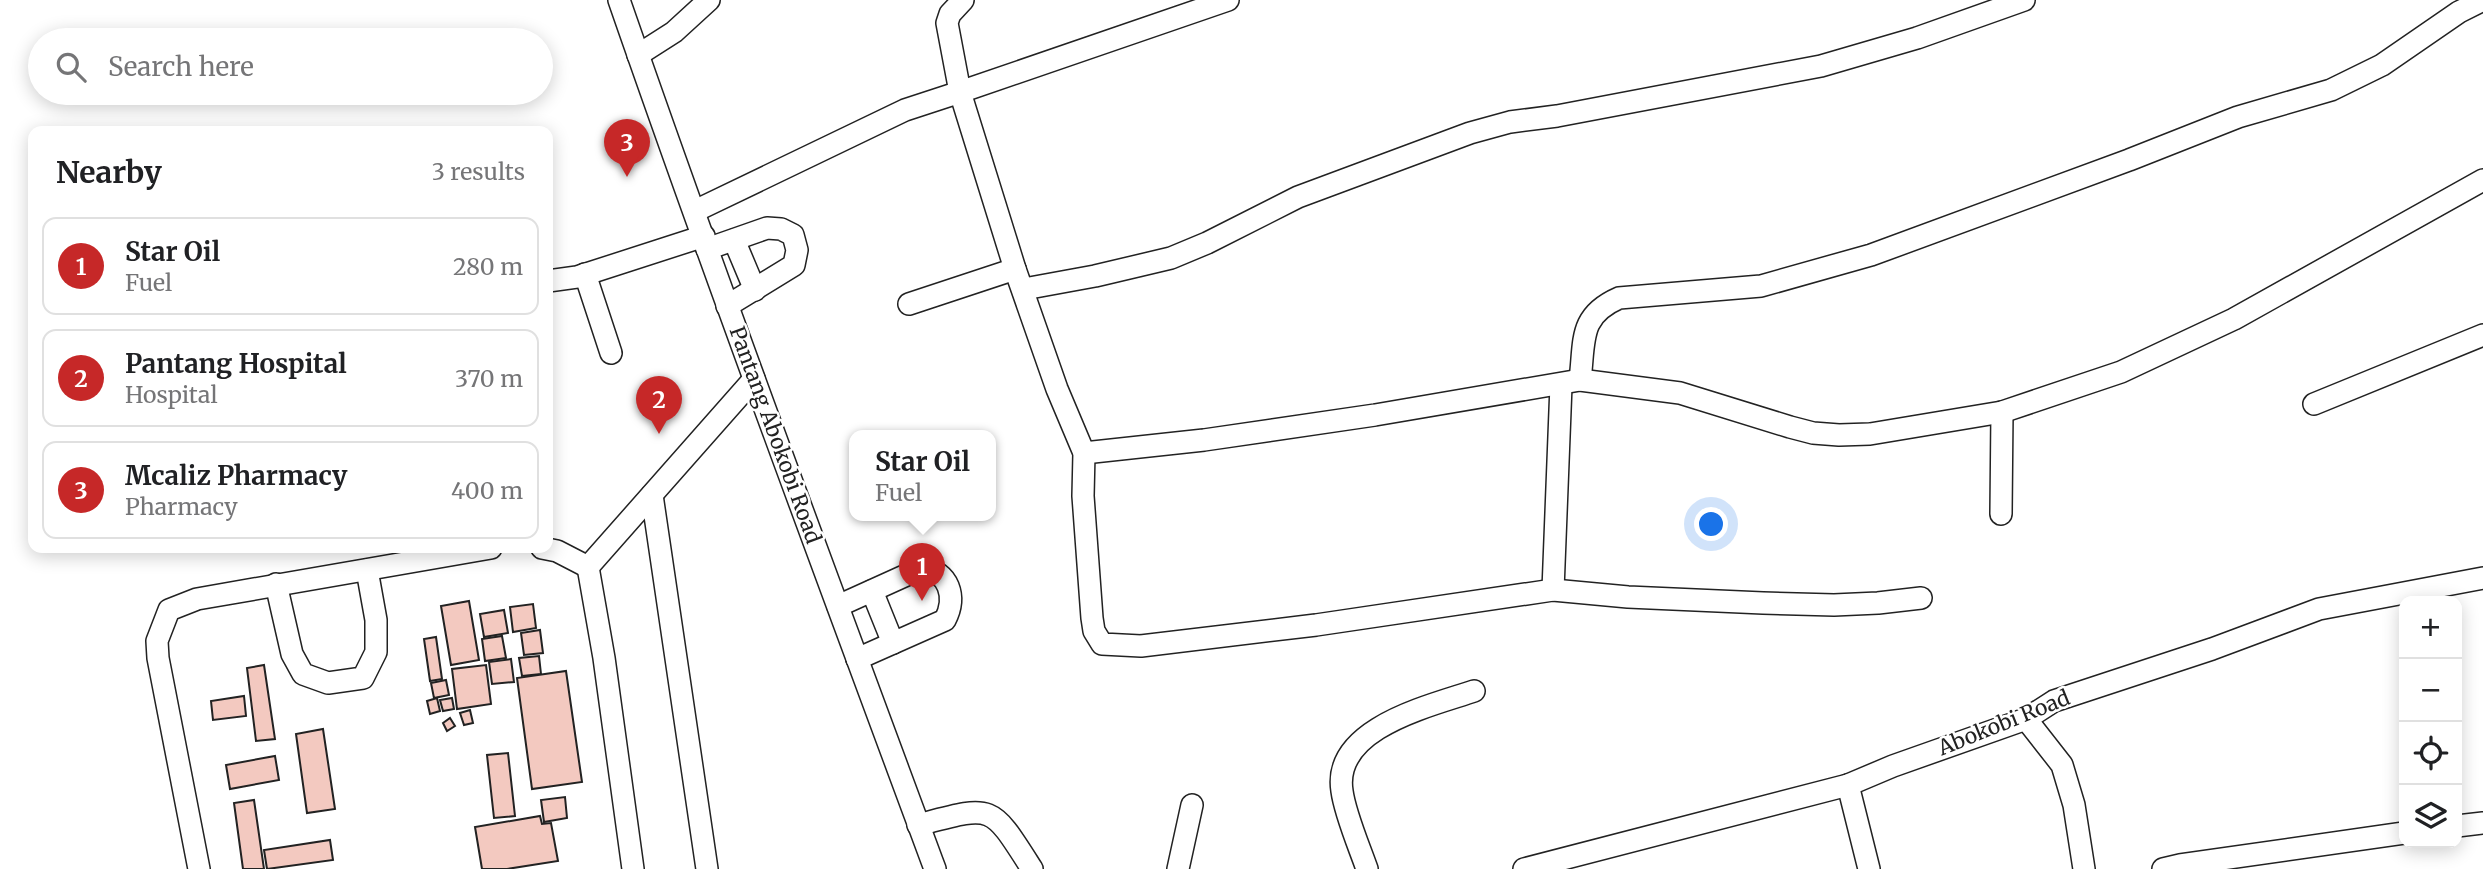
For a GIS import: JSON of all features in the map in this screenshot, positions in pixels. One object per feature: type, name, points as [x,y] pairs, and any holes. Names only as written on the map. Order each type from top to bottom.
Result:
[{"type":"street","name":"Pantang Abokobi Road","points":[[619,0],[727,306],[934,869]]},
{"type":"street","points":[[638,55],[674,32],[709,0]]},
{"type":"street","points":[[963,0],[950,14],[947,23],[960,92],[1019,279],[1057,389],[1084,453],[1083,496],[1092,618],[1094,631],[1102,644],[1141,646],[1553,590],[1628,597],[1834,605],[1921,598]]},
{"type":"street","points":[[695,211],[905,110],[1228,0]]},
{"type":"street","points":[[909,304],[1019,279],[1095,276],[1171,258],[1298,197],[1471,133],[1510,122],[1557,116],[1821,66],[1917,38],[2024,0]]},
{"type":"street","points":[[1553,590],[1571,383],[1589,320],[1607,303],[1619,298],[1761,286],[1871,255],[2238,117],[2330,90],[2382,65],[2459,12],[2483,0]]},
{"type":"street","points":[[1084,453],[1204,440],[1571,383],[1680,393],[1790,427],[1813,433],[1839,435],[1870,434],[2002,412],[2121,372],[2234,319],[2483,180]]},
{"type":"street","points":[[553,281],[706,243],[734,240],[766,228],[781,229],[793,235],[797,250],[794,265],[727,306]]},
{"type":"street","points":[[734,240],[755,290]]},
{"type":"street","points":[[585,274],[611,353]]},
{"type":"street","points":[[2314,404],[2483,335]]},
{"type":"street","points":[[588,567],[754,379]]},
{"type":"street","points":[[2001,514],[2002,412]]},
{"type":"street","points":[[652,495],[708,869]]},
{"type":"street","points":[[553,550],[588,567]]},
{"type":"street","points":[[199,869],[172,739],[157,641],[169,610],[197,599],[463,553]]},
{"type":"street","points":[[588,567],[604,658],[633,869]]},
{"type":"street","points":[[838,606],[922,568],[933,569],[942,574],[951,600],[945,620],[857,659]]},
{"type":"street","points":[[276,584],[292,653],[303,674],[328,682],[363,678],[376,652],[376,620],[367,570]]},
{"type":"street","name":"Abokobi Road","points":[[1524,869],[1847,785],[2026,719],[2054,701],[2212,649],[2319,610],[2483,578]]},
{"type":"street","points":[[872,591],[893,643]]},
{"type":"street","points":[[1367,869],[1342,791],[1342,770],[1350,755],[1373,730],[1408,713],[1474,691]]},
{"type":"street","points":[[2026,719],[2062,765],[2074,804],[2084,869]]},
{"type":"street","points":[[1847,785],[1869,869]]},
{"type":"street","points":[[1178,869],[1192,805]]},
{"type":"street","points":[[918,825],[964,813],[979,811],[990,815],[1003,824],[1031,869]]},
{"type":"street","points":[[2462,825],[2483,823]]},
{"type":"street","points":[[2164,869],[2399,834]]},
{"type":"building","points":[[469,601],[479,660],[451,665],[441,606]]},
{"type":"building","points":[[533,604],[536,628],[513,632],[510,607]]},
{"type":"building","points":[[504,610],[508,633],[484,637],[480,614]]},
{"type":"building","points":[[540,630],[543,653],[524,655],[521,633]]},
{"type":"building","points":[[502,636],[506,658],[485,661],[482,639]]},
{"type":"building","points":[[436,637],[442,679],[430,681],[424,639]]},
{"type":"building","points":[[539,656],[541,674],[522,676],[519,658]]},
{"type":"building","points":[[511,659],[514,682],[492,684],[489,662]]},
{"type":"building","points":[[264,665],[275,739],[256,741],[247,668]]},
{"type":"building","points":[[486,665],[491,704],[457,709],[452,669]]},
{"type":"building","points":[[566,671],[582,782],[532,789],[517,678]]},
{"type":"building","points":[[446,680],[449,695],[434,698],[431,683]]},
{"type":"building","points":[[244,696],[246,716],[213,720],[211,701]]},
{"type":"building","points":[[437,698],[440,711],[430,714],[427,701]]},
{"type":"building","points":[[452,698],[454,709],[443,711],[440,700]]},
{"type":"building","points":[[470,710],[473,723],[464,725],[460,713]]},
{"type":"building","points":[[450,718],[455,726],[447,731],[443,723]]},
{"type":"building","points":[[323,729],[335,809],[307,813],[296,734]]},
{"type":"building","points":[[508,753],[515,816],[494,818],[487,755]]},
{"type":"building","points":[[275,756],[279,780],[230,789],[226,765]]},
{"type":"building","points":[[565,797],[567,818],[544,822],[541,800]]},
{"type":"building","points":[[254,800],[264,869],[243,869],[234,803]]},
{"type":"building","points":[[540,816],[542,824],[551,823],[558,861],[507,869],[482,869],[475,827]]},
{"type":"building","points":[[330,840],[333,860],[267,869],[264,850]]},
{"type":"place","name":"Mcaliz Pharmacy","points":[[627,177]]},
{"type":"place","name":"Pantang Hospital","points":[[659,434]]},
{"type":"place","name":"Star Oil","points":[[922,601]]}]
